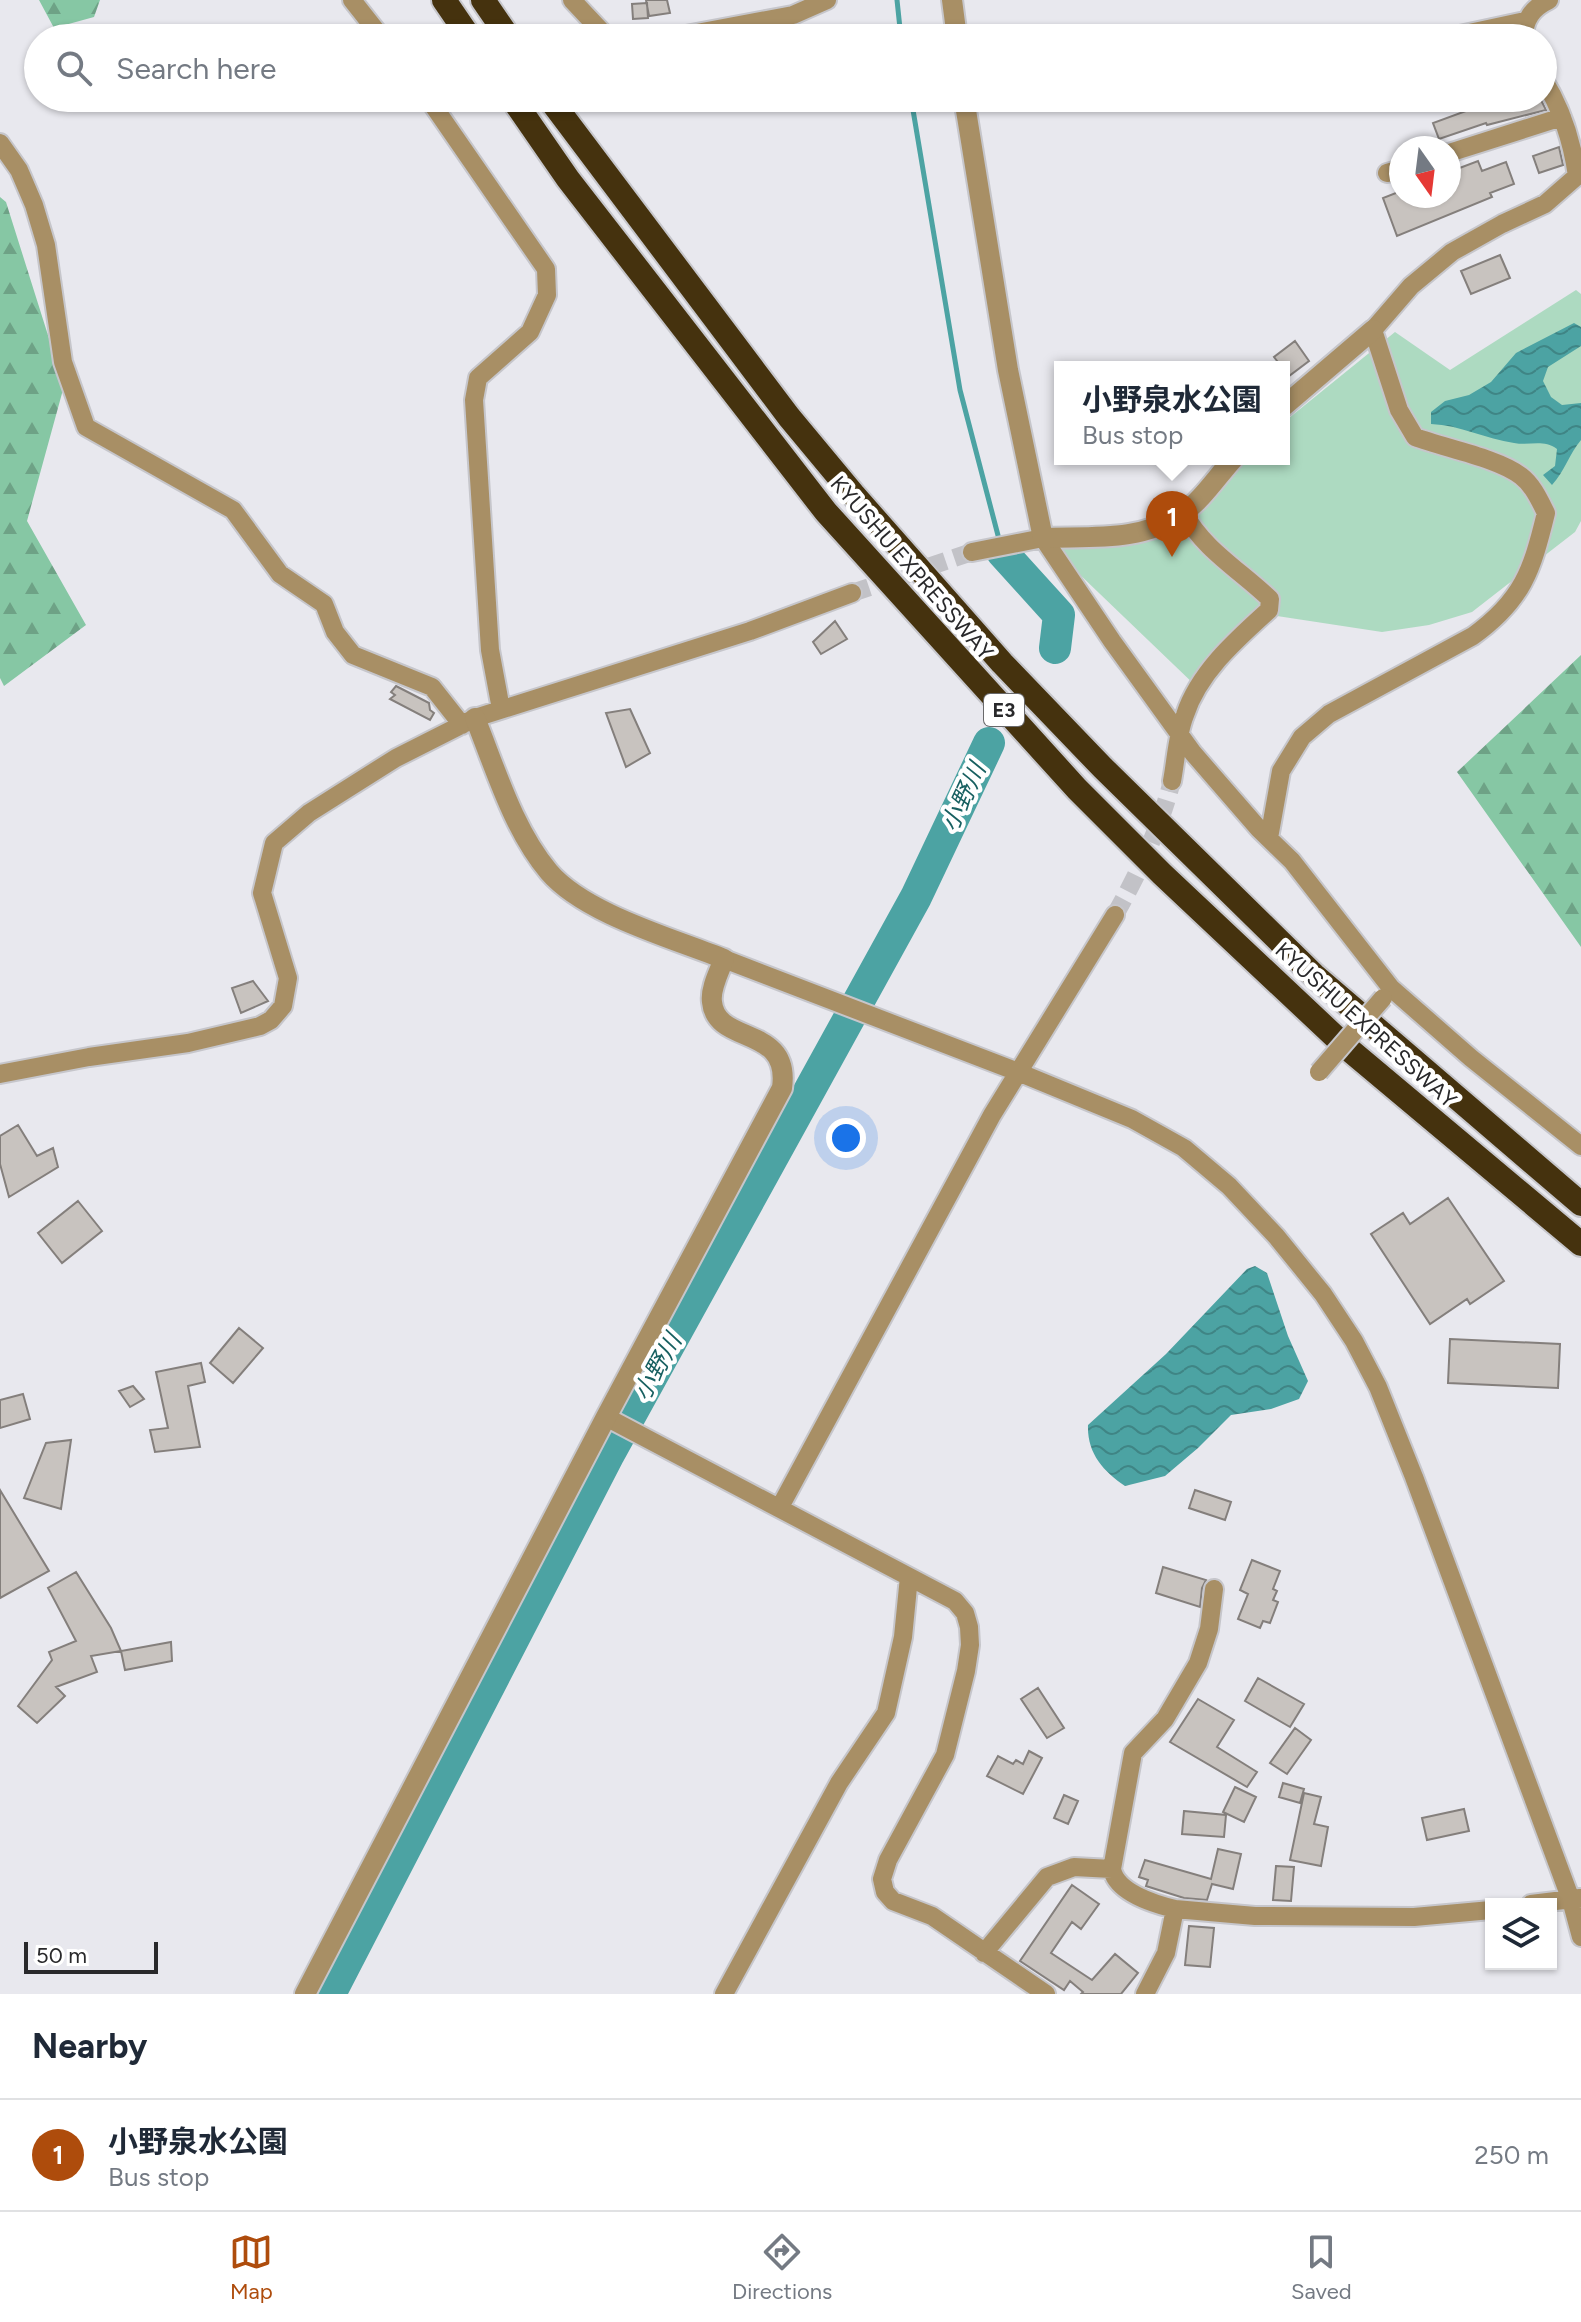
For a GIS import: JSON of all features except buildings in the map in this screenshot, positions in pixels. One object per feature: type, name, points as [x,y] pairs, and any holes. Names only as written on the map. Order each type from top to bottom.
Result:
[{"type":"highway","points":[[444,0],[460,24]]},
{"type":"highway","points":[[483,0],[499,24]]},
{"type":"highway","name":"KYUSHU EXPRESSWAY","points":[[522,112],[568,179],[826,512],[1077,789],[1162,874],[1346,1047],[1581,1244]]},
{"type":"highway","name":"KYUSHU EXPRESSWAY","points":[[560,112],[789,417],[1002,663],[1103,768],[1314,975],[1581,1204]]},
{"type":"street","points":[[572,0],[595,24]]},
{"type":"street","points":[[733,24],[793,15],[827,0]]},
{"type":"street","points":[[952,0],[955,24]]},
{"type":"street","points":[[1527,24],[1538,5],[1549,0]]},
{"type":"street","points":[[361,3],[374,24]]},
{"type":"street","points":[[1290,401],[1373,330],[1411,286],[1452,252],[1545,204],[1577,176],[1573,146],[1557,101]]},
{"type":"street","points":[[438,112],[546,269],[547,295],[530,332],[478,378],[474,400],[490,650],[501,709]]},
{"type":"street","points":[[966,112],[1033,540],[1181,736],[1316,890],[1387,993],[1581,1146]]},
{"type":"street","points":[[1461,149],[1562,117]]},
{"type":"street","points":[[0,143],[19,170],[34,205],[46,245],[63,362],[86,427],[233,510],[280,574],[324,604],[335,632],[353,655],[432,687],[468,721],[517,821],[550,873],[592,906],[1132,1119],[1184,1148],[1229,1186],[1276,1236],[1323,1294],[1354,1341],[1378,1387],[1576,1899],[1581,1937]]},
{"type":"street","points":[[1269,838],[1281,771],[1302,737],[1329,714],[1473,636],[1492,622],[1524,584],[1546,513],[1521,476],[1486,460],[1415,437],[1399,410],[1373,330]]},
{"type":"street","points":[[972,552],[1033,540],[1138,534],[1159,527],[1184,513],[1228,465]]},
{"type":"street","points":[[1172,781],[1185,715],[1217,660],[1269,610],[1270,599],[1205,543],[1184,513]]},
{"type":"street","points":[[0,1074],[188,1043],[260,1026],[271,1020],[283,1006],[288,978],[262,893],[274,843],[309,813],[396,758],[468,721],[750,631],[852,593]]},
{"type":"street","points":[[780,1507],[1018,1072],[1115,915]]},
{"type":"street","points":[[305,1994],[611,1420],[782,1088],[785,1071],[780,1057],[771,1048],[724,1024],[715,1012],[711,1002],[713,990],[724,959]]},
{"type":"street","points":[[1319,1072],[1387,993]]},
{"type":"street","points":[[611,1420],[955,1601],[965,1613],[970,1645],[945,1755],[888,1860],[882,1879],[885,1892],[893,1901],[932,1916],[1046,1994]]},
{"type":"street","points":[[724,1994],[839,1783],[886,1713],[903,1637],[909,1577]]},
{"type":"street","points":[[1214,1589],[1209,1629],[1198,1663],[1165,1719],[1133,1753],[1112,1869],[1119,1885],[1175,1909],[1255,1916],[1414,1917],[1485,1911]]},
{"type":"street","points":[[984,1953],[1047,1877],[1074,1867],[1112,1869]]},
{"type":"street","points":[[1145,1994],[1166,1953],[1175,1909]]},
{"type":"green space","points":[[39,0],[100,0],[94,17],[69,24],[52,24]]},
{"type":"green space","points":[[0,197],[6,202],[64,386],[27,521],[86,625],[4,686],[0,678]]},
{"type":"green space","points":[[1576,290],[1581,294],[1581,521],[1575,532],[1472,612],[1429,625],[1382,632],[1277,616],[1198,688],[1050,546],[1148,541],[1204,507],[1242,465],[1290,465],[1290,417],[1395,332],[1450,370]]},
{"type":"green space","points":[[1581,655],[1581,947],[1457,772]]},
{"type":"water","points":[[1574,323],[1581,327],[1581,346],[1548,367],[1543,381],[1551,397],[1562,405],[1581,403],[1581,440],[1552,485],[1543,475],[1555,466],[1557,449],[1552,446],[1514,443],[1431,424],[1431,412],[1445,401],[1469,395],[1491,382],[1516,353]]},
{"type":"water","points":[[1255,1266],[1267,1273],[1288,1336],[1308,1381],[1299,1399],[1271,1409],[1231,1415],[1165,1476],[1125,1486],[1110,1474],[1093,1453],[1088,1425],[1166,1354],[1247,1269]]},
{"type":"waterway","points":[[897,0],[900,24]]},
{"type":"waterway","points":[[913,112],[960,390],[1000,543]]},
{"type":"waterway","name":"小野川","points":[[1002,552],[1059,615],[1055,648]]},
{"type":"waterway","name":"小野川","points":[[330,1994],[609,1454],[916,897],[989,743]]},
{"type":"tunnel","points":[[852,593],[972,552]]},
{"type":"tunnel","points":[[1115,915],[1148,850],[1172,781]]},
{"type":"place","name":"小野泉水公園","points":[[1172,557]]}]
